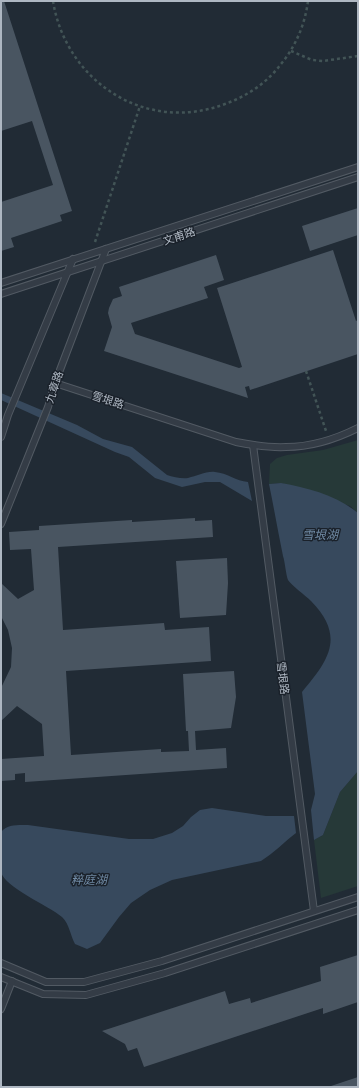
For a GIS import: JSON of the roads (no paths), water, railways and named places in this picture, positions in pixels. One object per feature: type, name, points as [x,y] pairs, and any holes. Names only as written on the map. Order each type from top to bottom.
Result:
[{"type":"lane","name":"文甫路","points":[[1,283],[358,167]]},
{"type":"lane","name":"文甫路","points":[[1,294],[358,177]]},
{"type":"lane","name":"九章路","points":[[1,524],[48,407],[55,383],[106,249]]},
{"type":"lane","points":[[1,436],[8,415],[69,272],[73,259]]},
{"type":"lane","name":"雪垠路","points":[[55,383],[236,442],[253,445],[286,447],[319,443],[358,428]]},
{"type":"lane","name":"雪垠路","points":[[253,445],[314,912]]},
{"type":"lane","points":[[1,963],[46,982],[84,982],[162,961],[358,897]]},
{"type":"lane","points":[[1,977],[43,994],[86,995],[165,973],[358,910]]},
{"type":"lane","points":[[1,1009],[12,981]]},
{"type":"water","points":[[1,393],[77,425],[103,439],[132,447],[167,475],[178,478],[186,478],[215,472],[248,482],[252,501],[220,482],[205,482],[182,487],[155,478],[129,457],[1,400]]},
{"type":"water","name":"雪垠湖","points":[[281,483],[321,493],[340,501],[358,513],[358,771],[340,792],[323,835],[314,840],[311,810],[315,794],[302,692],[320,669],[326,658],[330,647],[330,636],[328,625],[322,614],[311,601],[288,580],[269,484]]},
{"type":"water","name":"粹庭湖","points":[[212,808],[266,816],[294,816],[296,833],[261,861],[172,880],[150,890],[131,903],[100,943],[87,949],[75,944],[67,923],[62,917],[18,890],[4,878],[1,872],[1,832],[10,826],[28,825],[129,839],[153,839],[172,833],[183,826],[200,810]]}]
